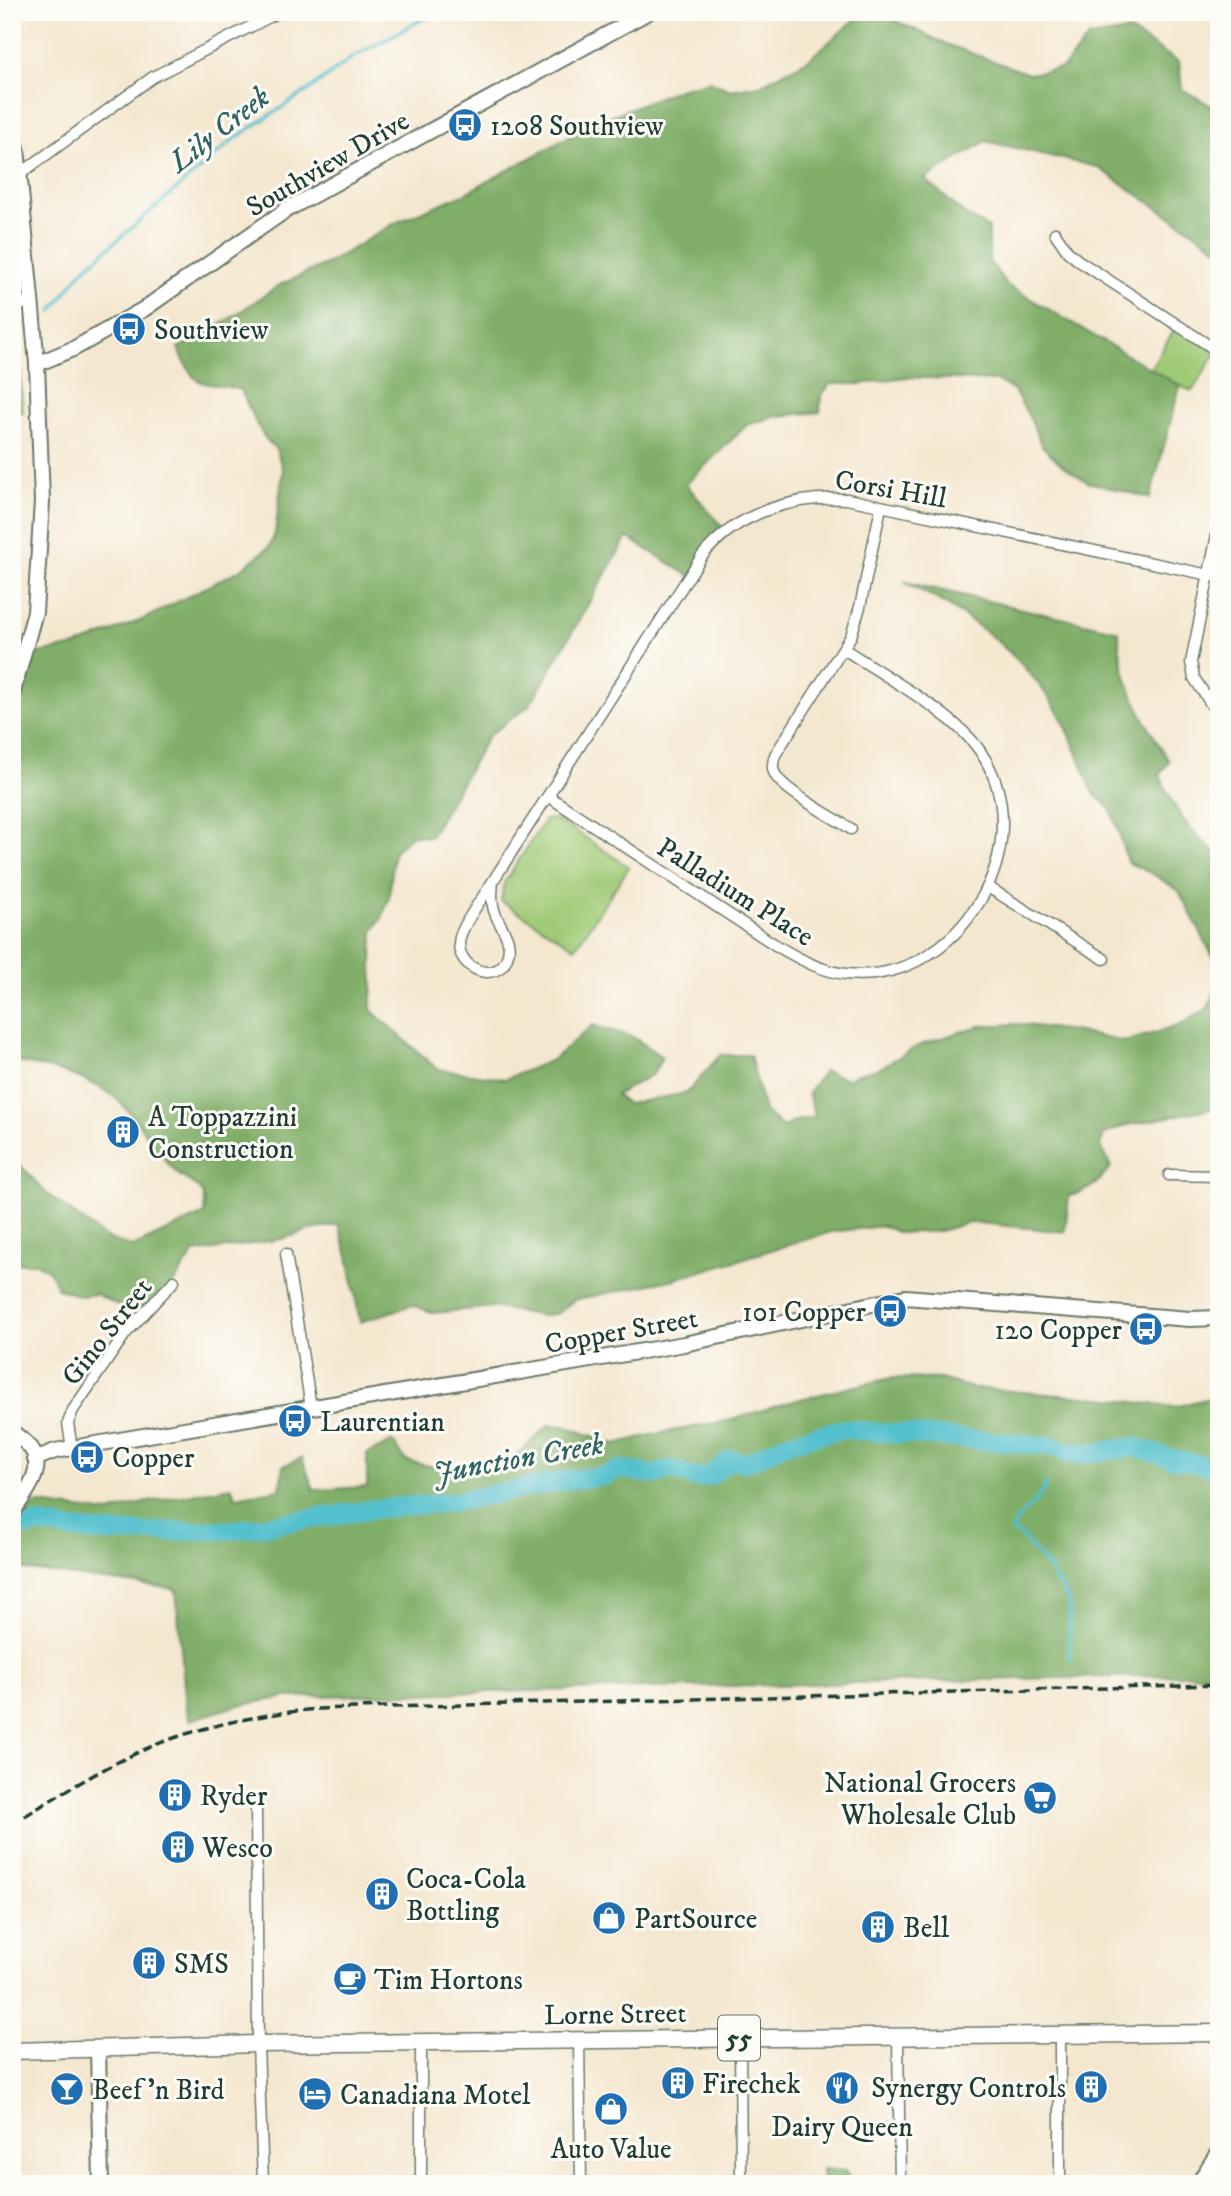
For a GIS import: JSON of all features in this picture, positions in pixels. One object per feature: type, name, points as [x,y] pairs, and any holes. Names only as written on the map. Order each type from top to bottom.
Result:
[{"type":"main road","name":"Lorne Street","points":[[12,2050],[258,2044],[1219,2033]]},
{"type":"street","points":[[20,174],[153,77],[279,12]]},
{"type":"street","name":"Southview Drive","points":[[37,364],[75,348],[134,315],[286,209],[648,12]]},
{"type":"street","points":[[12,132],[20,174],[41,440],[40,558],[35,612],[12,695]]},
{"type":"street","points":[[1055,233],[1068,252],[1079,261],[1219,352]]},
{"type":"street","points":[[12,311],[31,298]]},
{"type":"street","name":"Corsi Hill","points":[[493,881],[493,905],[508,940],[508,954],[499,968],[483,972],[468,965],[460,950],[459,940],[493,881],[693,569],[718,539],[753,516],[795,502],[835,498],[1214,576]]},
{"type":"street","points":[[851,829],[786,786],[774,773],[772,764],[775,755],[851,636],[860,607],[881,507]]},
{"type":"street","points":[[1219,525],[1214,576],[1192,653],[1192,669],[1200,688],[1219,716]]},
{"type":"street","name":"Palladium Place","points":[[548,796],[816,968],[847,974],[877,973],[910,964],[936,950],[955,933],[988,887],[996,870],[1001,848],[1003,811],[997,783],[980,750],[957,725],[844,649]]},
{"type":"street","points":[[988,887],[1104,959]]},
{"type":"street","points":[[1169,1175],[1219,1176]]},
{"type":"street","points":[[286,1254],[311,1407]]},
{"type":"street","name":"Gino Street","points":[[72,1449],[68,1423],[73,1410],[126,1333],[174,1281]]},
{"type":"street","name":"Copper Street","points":[[35,1459],[55,1451],[684,1344],[905,1297],[1190,1319],[1219,1318]]},
{"type":"street","points":[[12,1432],[30,1448],[36,1468],[12,1513]]},
{"type":"street","points":[[256,1808],[258,2044],[263,2184]]},
{"type":"street","points":[[1060,2034],[1060,2184]]},
{"type":"street","points":[[898,2036],[900,2184]]},
{"type":"street","points":[[740,2038],[741,2184]]},
{"type":"street","points":[[579,2040],[581,2184]]},
{"type":"street","points":[[421,2043],[421,2184]]},
{"type":"street","points":[[97,2049],[101,2184]]},
{"type":"street","points":[[1198,2184],[1219,2151]]},
{"type":"green space","points":[[864,12],[877,12],[946,44],[1029,74],[1063,68],[1089,37],[1130,31],[1179,62],[1182,89],[1219,110],[1219,249],[1097,167],[986,141],[925,179],[964,214],[989,228],[989,261],[1007,285],[1180,386],[1150,498],[1088,482],[1063,466],[1042,446],[1014,391],[998,381],[905,377],[861,384],[830,384],[821,396],[820,412],[777,416],[747,425],[686,484],[727,533],[690,576],[627,537],[530,705],[488,736],[430,837],[412,835],[394,851],[389,898],[382,918],[373,932],[371,1010],[437,1069],[506,1079],[552,1060],[593,1025],[633,1037],[662,1057],[653,1074],[616,1095],[627,1104],[687,1093],[720,1055],[750,1055],[764,1111],[783,1127],[815,1117],[808,1093],[824,1071],[849,1079],[857,1074],[878,1069],[920,1045],[979,1026],[1018,1024],[1073,1031],[1124,1042],[1178,1026],[1208,1008],[1219,981],[1219,1107],[1123,1126],[1105,1134],[1100,1144],[1111,1167],[1093,1186],[1069,1196],[1065,1232],[970,1222],[940,1231],[899,1233],[883,1226],[831,1232],[675,1279],[574,1300],[558,1313],[542,1316],[493,1307],[434,1313],[412,1305],[360,1322],[348,1256],[339,1225],[282,1239],[194,1253],[170,1288],[127,1333],[133,1313],[96,1294],[81,1296],[58,1289],[49,1271],[36,1263],[12,1263],[12,1156],[46,1193],[106,1238],[133,1247],[204,1214],[201,1191],[179,1175],[133,1116],[113,1096],[69,1074],[12,1061],[12,692],[23,656],[76,646],[144,619],[240,570],[269,547],[275,534],[283,470],[276,449],[257,425],[241,390],[207,384],[195,378],[178,348],[226,321],[280,285],[332,261],[397,222],[464,194],[598,121],[679,89],[710,81],[730,90],[760,85],[808,60]]},
{"type":"green space","points":[[1177,326],[1217,352],[1192,391],[1150,369]]},
{"type":"green space","points":[[12,328],[17,330],[23,412],[12,413]]},
{"type":"green space","points":[[904,582],[1119,631],[1128,683],[1142,716],[1169,761],[1160,775],[1165,787],[1191,829],[1219,855],[1219,968],[1179,891],[1127,862],[1111,812],[1094,793],[1073,741],[1044,691],[991,636],[949,606]]},
{"type":"green space","points":[[553,819],[629,867],[575,948],[501,901],[504,883],[545,820]]},
{"type":"green space","points":[[891,1378],[940,1379],[973,1388],[1174,1407],[1219,1398],[1219,1674],[286,1697],[236,1706],[190,1720],[186,1709],[176,1589],[12,1568],[12,1509],[40,1504],[109,1513],[143,1503],[231,1487],[236,1497],[280,1489],[283,1466],[302,1458],[314,1490],[367,1487],[367,1454],[393,1441],[405,1460],[451,1469],[487,1469],[511,1458],[549,1425],[564,1426],[615,1444],[727,1421],[796,1400]]},
{"type":"green space","points":[[822,2169],[845,2171],[853,2184],[823,2184]]},
{"type":"waterway","name":"Lily Creek","points":[[52,311],[82,271],[234,139],[353,57],[436,12]]},
{"type":"waterway","name":"Lily Creek","points":[[12,358],[16,346]]},
{"type":"waterway","name":"Junction Creek","points":[[20,1528],[39,1524],[115,1533],[235,1530],[376,1509],[453,1502],[569,1480],[605,1476],[620,1469],[654,1475],[670,1469],[696,1478],[710,1476],[731,1459],[746,1463],[787,1443],[842,1429],[1050,1446],[1083,1454],[1135,1447],[1173,1459],[1219,1468]]},
{"type":"waterway","points":[[1063,1460],[1070,1452]]},
{"type":"waterway","points":[[1046,1483],[1040,1496],[1012,1530],[1022,1537],[1045,1563],[1069,1601],[1070,1660]]},
{"type":"railway","points":[[12,1824],[91,1776],[153,1746],[226,1723],[298,1711],[1219,1685]]},
{"type":"place","name":"1208 Southview","points":[[465,125]]},
{"type":"place","name":"Southview","points":[[129,329]]},
{"type":"place","name":"A Toppazzini Construction","points":[[123,1132]]},
{"type":"place","name":"101 Copper","points":[[890,1311]]},
{"type":"place","name":"120 Copper","points":[[1146,1329]]},
{"type":"place","name":"Laurentian","points":[[295,1421]]},
{"type":"place","name":"Copper","points":[[87,1457]]},
{"type":"place","name":"Ryder","points":[[175,1795]]},
{"type":"place","name":"National Grocers Wholesale Club","points":[[1040,1798]]},
{"type":"place","name":"Wesco","points":[[178,1847]]},
{"type":"place","name":"Coca-Cola Bottling","points":[[382,1894]]},
{"type":"place","name":"PartSource","points":[[609,1918]]},
{"type":"place","name":"Bell","points":[[878,1927]]},
{"type":"place","name":"SMS","points":[[149,1963]]},
{"type":"place","name":"Tim Hortons","points":[[350,1979]]},
{"type":"place","name":"Firechek","points":[[678,2083]]},
{"type":"place","name":"Synergy Controls","points":[[1091,2087]]},
{"type":"place","name":"Dairy Queen","points":[[842,2088]]},
{"type":"place","name":"Beef 'n Bird","points":[[67,2089]]},
{"type":"place","name":"Canadiana Motel","points":[[315,2094]]},
{"type":"place","name":"Auto Value","points":[[611,2109]]}]
